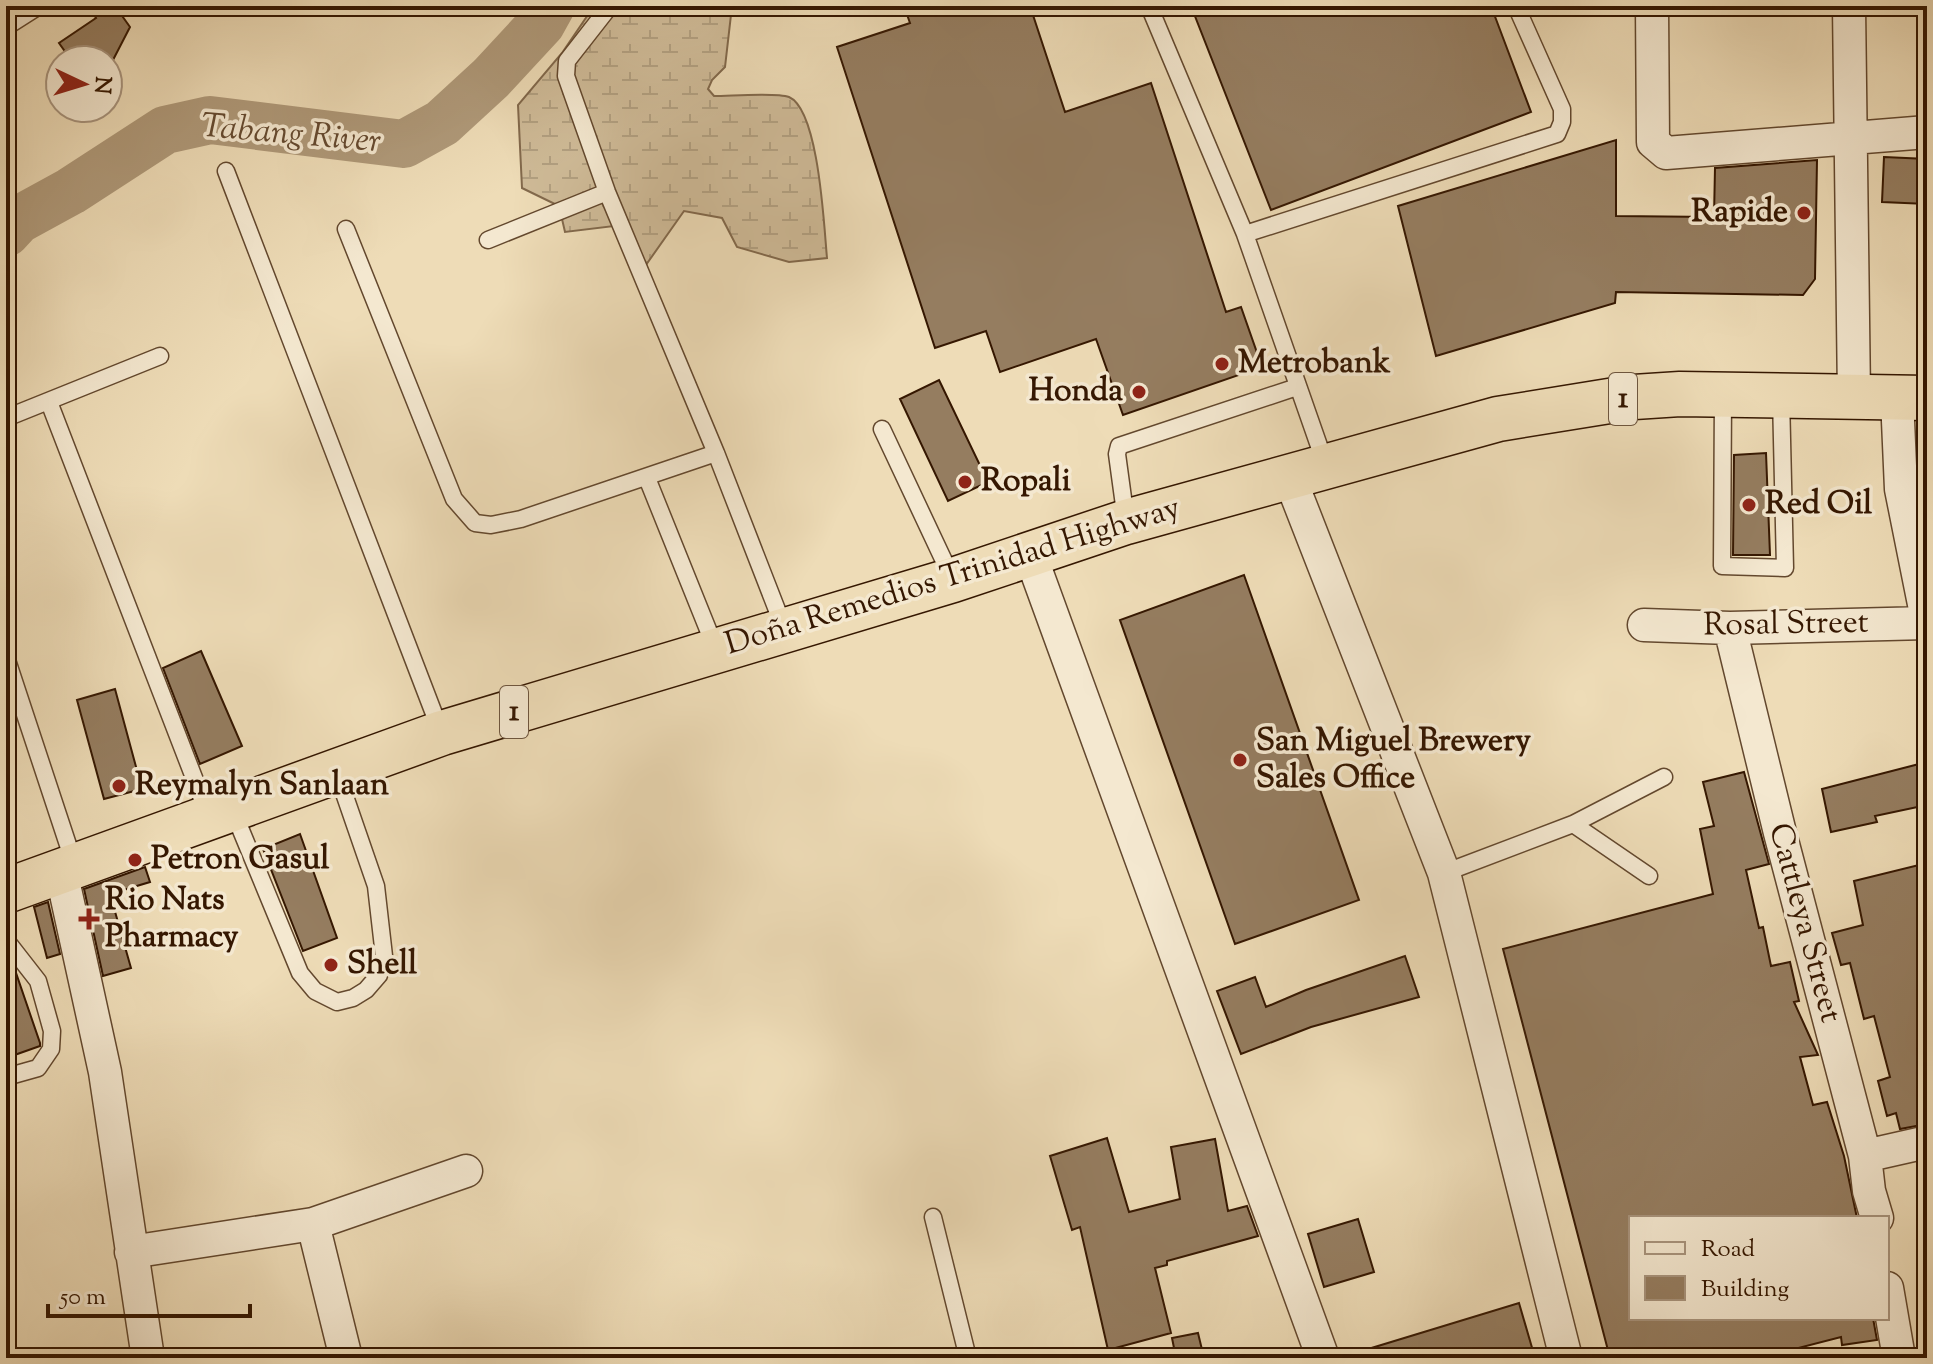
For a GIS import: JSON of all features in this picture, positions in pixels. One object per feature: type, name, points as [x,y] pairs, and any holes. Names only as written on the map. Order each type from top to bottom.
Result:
[{"type":"highway","name":"Doña Remedios Trinidad Highway","points":[[6,891],[442,733],[953,580],[1126,522],[1498,419],[1634,397],[1723,393],[1912,398]]},
{"type":"street","points":[[1652,6],[1653,142],[1666,153],[1927,132]]},
{"type":"street","points":[[1849,6],[1854,397]]},
{"type":"street","points":[[1912,398],[1901,489],[1927,621]]},
{"type":"street","points":[[1307,471],[1444,873],[1566,1358]]},
{"type":"street","points":[[1914,549],[1927,510]]},
{"type":"street","points":[[1030,554],[1323,1358]]},
{"type":"street","name":"Rosal Street","points":[[1644,625],[1730,628],[1927,621]]},
{"type":"street","name":"Cattleya Street","points":[[1730,628],[1865,1156],[1869,1191],[1876,1216]]},
{"type":"street","points":[[68,867],[105,1072],[148,1358]]},
{"type":"street","points":[[1865,1156],[1927,1142]]},
{"type":"street","points":[[131,1252],[313,1224],[466,1171]]},
{"type":"street","points":[[313,1224],[346,1358]]},
{"type":"street","points":[[1889,1300],[1899,1358]]},
{"type":"lane","points":[[6,27],[39,6]]},
{"type":"lane","points":[[610,6],[567,61],[566,76],[607,192],[716,453],[785,630]]},
{"type":"lane","points":[[1149,6],[1245,234],[1297,387],[1307,471]]},
{"type":"lane","points":[[1245,234],[1557,134],[1562,122],[1562,109],[1516,6]]},
{"type":"lane","points":[[226,171],[442,733]]},
{"type":"lane","points":[[488,240],[607,192]]},
{"type":"lane","points":[[346,229],[454,499],[475,523],[491,525],[521,519],[716,453]]},
{"type":"lane","points":[[6,418],[160,356]]},
{"type":"lane","points":[[1126,522],[1117,454],[1119,446],[1297,387]]},
{"type":"lane","points":[[1723,393],[1722,566],[1785,568],[1781,394]]},
{"type":"lane","points":[[49,402],[220,813],[300,973],[315,991],[337,1002],[353,998],[366,990],[379,975],[384,956],[376,886],[336,770]]},
{"type":"lane","points":[[882,429],[953,580]]},
{"type":"lane","points":[[647,478],[716,650]]},
{"type":"lane","points":[[6,657],[68,867]]},
{"type":"lane","points":[[1444,873],[1573,824],[1664,777]]},
{"type":"lane","points":[[1573,824],[1649,876]]},
{"type":"lane","points":[[6,940],[38,981],[52,1031],[51,1049],[38,1068],[6,1077]]},
{"type":"lane","points":[[933,1217],[968,1358]]},
{"type":"green space","points":[[594,6],[732,6],[725,67],[708,89],[714,96],[764,94],[789,97],[799,106],[807,123],[818,171],[827,258],[789,262],[737,247],[722,218],[684,211],[641,272],[622,225],[565,232],[559,206],[522,188],[518,105],[562,53]]},
{"type":"building","points":[[88,6],[115,6],[130,27],[121,44],[59,43],[96,18]]},
{"type":"building","points":[[904,6],[1030,6],[1065,112],[1151,83],[1226,312],[1241,307],[1262,367],[1123,415],[1096,339],[1000,372],[986,331],[935,348],[837,47],[910,23]]},
{"type":"building","points":[[1191,6],[1491,6],[1531,112],[1271,210]]},
{"type":"building","points":[[1616,140],[1616,216],[1714,217],[1715,168],[1817,160],[1815,279],[1803,295],[1616,292],[1615,303],[1436,356],[1398,206]]},
{"type":"building","points":[[1884,157],[1927,159],[1927,204],[1882,202]]},
{"type":"building","points":[[939,380],[988,482],[948,501],[900,399]]},
{"type":"building","name":"Red Oil","points":[[1766,453],[1770,555],[1733,555],[1734,455]]},
{"type":"building","name":"San Miguel Brewery Sales Office","points":[[1244,575],[1359,900],[1235,944],[1120,620]]},
{"type":"building","points":[[201,651],[242,746],[200,764],[163,668]]},
{"type":"building","points":[[115,689],[142,789],[104,799],[77,700]]},
{"type":"building","points":[[1919,764],[1927,805],[1875,816],[1877,822],[1831,832],[1822,789]]},
{"type":"building","points":[[1744,772],[1769,864],[1746,870],[1759,928],[1763,927],[1771,966],[1790,962],[1799,1001],[1794,1002],[1818,1055],[1800,1057],[1813,1105],[1827,1102],[1844,1156],[1857,1216],[1629,1216],[1629,1320],[1873,1320],[1877,1340],[1842,1345],[1841,1337],[1760,1358],[1610,1358],[1503,949],[1713,894],[1700,829],[1714,826],[1703,782]]},
{"type":"building","points":[[300,834],[337,938],[303,951],[263,849]]},
{"type":"building","points":[[1927,863],[1927,941],[1921,942],[1927,966],[1927,1124],[1900,1129],[1896,1113],[1887,1116],[1878,1081],[1890,1077],[1874,1016],[1864,1019],[1850,963],[1841,965],[1832,933],[1863,925],[1854,881]]},
{"type":"building","points":[[145,867],[150,882],[110,894],[131,968],[103,976],[84,889]]},
{"type":"building","points":[[48,902],[60,954],[47,958],[34,907]]},
{"type":"building","points":[[1405,956],[1419,997],[1311,1027],[1241,1054],[1217,991],[1255,977],[1266,1007]]},
{"type":"building","points":[[6,958],[15,970],[40,1046],[6,1058]]},
{"type":"building","points":[[1107,1138],[1129,1212],[1180,1199],[1171,1147],[1215,1139],[1228,1211],[1247,1206],[1258,1236],[1167,1261],[1167,1265],[1155,1268],[1171,1333],[1108,1350],[1080,1227],[1072,1230],[1050,1156]]},
{"type":"building","points":[[1358,1219],[1374,1272],[1324,1287],[1308,1234]]},
{"type":"building","points":[[1519,1303],[1535,1358],[1356,1358],[1355,1353]]},
{"type":"building","points":[[1198,1333],[1204,1358],[1176,1358],[1172,1338]]},
{"type":"waterway","name":"Tabang River","points":[[6,233],[18,220],[71,191],[165,130],[210,120],[404,144],[442,123],[491,78],[541,24],[551,6]]},
{"type":"place","name":"Rapide","points":[[1804,213]]},
{"type":"place","name":"Metrobank","points":[[1222,364]]},
{"type":"place","name":"Honda","points":[[1139,392]]},
{"type":"place","name":"Ropali","points":[[965,482]]},
{"type":"place","name":"Red Oil","points":[[1749,505]]},
{"type":"place","name":"San Miguel Brewery Sales Office","points":[[1240,760]]},
{"type":"place","name":"Reymalyn Sanlaan","points":[[119,786]]},
{"type":"place","name":"Petron Gasul","points":[[135,860]]},
{"type":"place","name":"Rio Nats Pharmacy","points":[[89,919]]},
{"type":"place","name":"Shell","points":[[331,965]]}]
